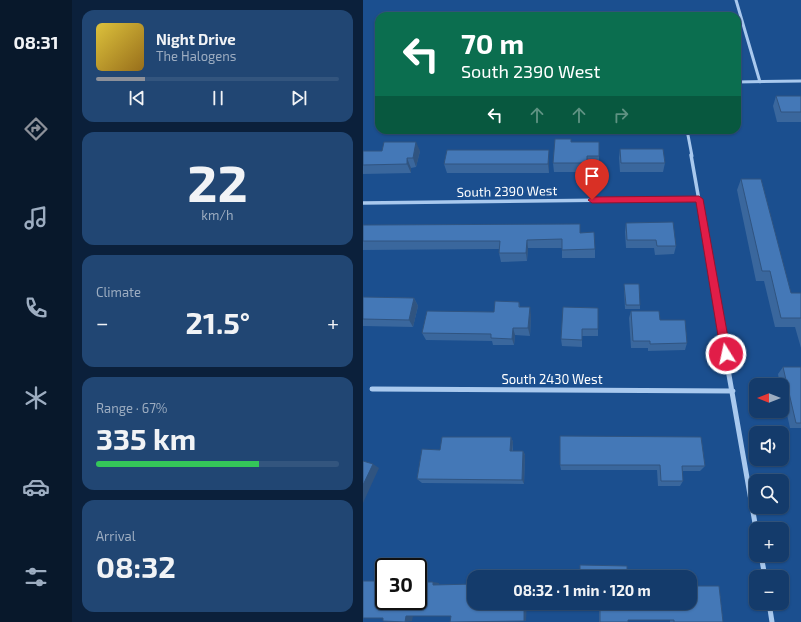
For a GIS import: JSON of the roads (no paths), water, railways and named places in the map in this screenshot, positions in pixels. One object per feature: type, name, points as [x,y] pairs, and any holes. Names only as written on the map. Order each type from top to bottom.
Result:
[{"type":"street","points":[[736,0],[740,12]]},
{"type":"street","points":[[741,17],[760,82]]},
{"type":"street","points":[[741,82],[801,82]]},
{"type":"street","points":[[688,134],[755,522]]},
{"type":"street","name":"South 2390 West","points":[[363,203],[699,199]]},
{"type":"street","name":"South 2430 West","points":[[372,389],[733,391]]},
{"type":"street","points":[[770,610],[772,622]]}]
